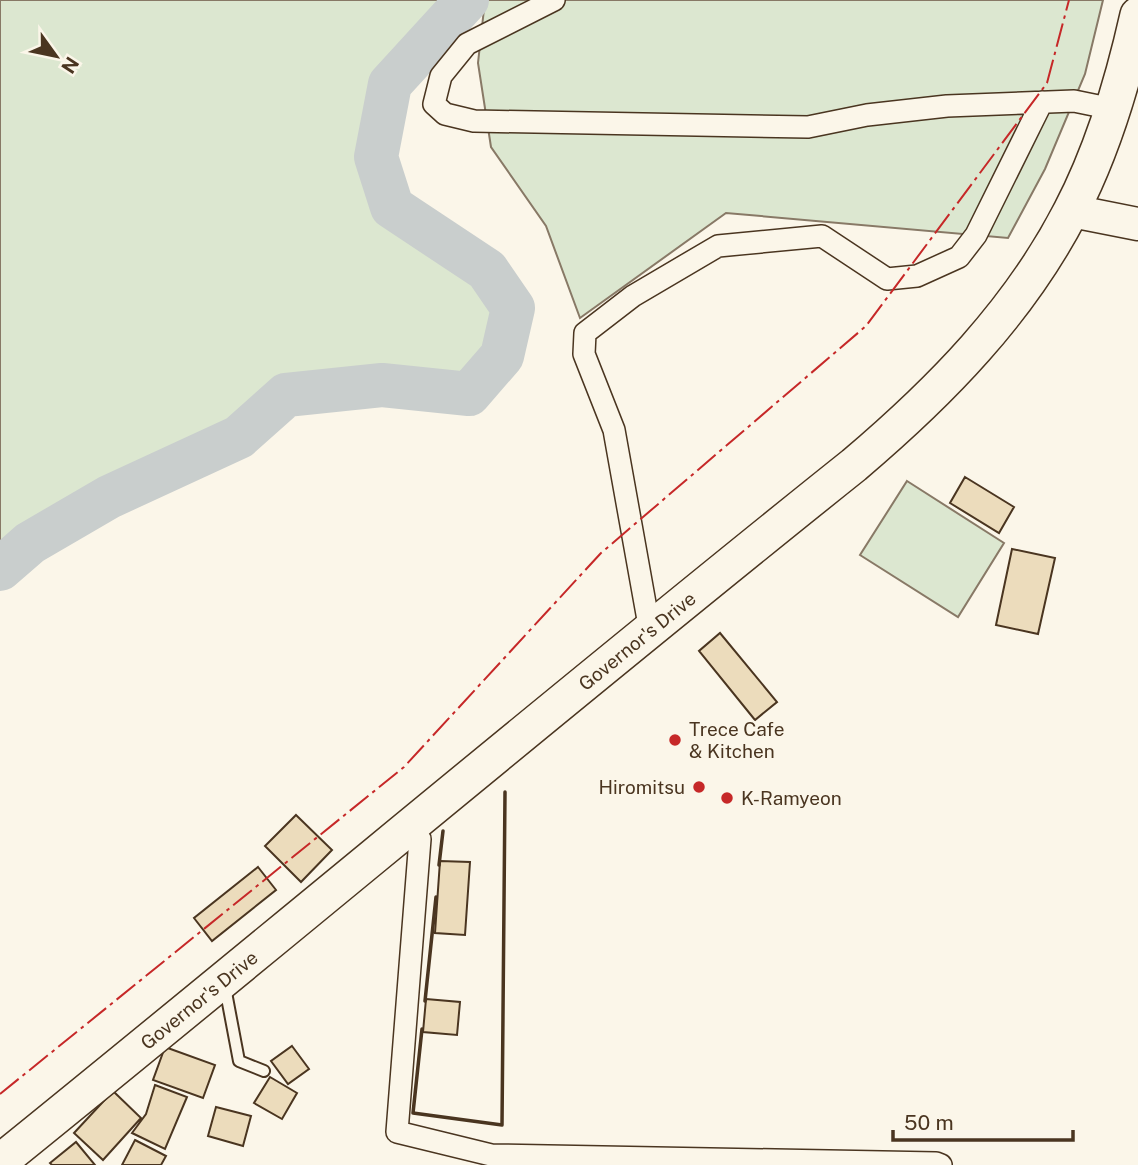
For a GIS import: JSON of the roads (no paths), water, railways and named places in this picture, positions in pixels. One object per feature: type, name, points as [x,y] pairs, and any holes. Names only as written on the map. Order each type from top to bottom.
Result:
[{"type":"main road","name":"Governor's Drive","points":[[0,1162],[224,981],[409,825],[854,465],[922,405],[971,354],[1012,305],[1072,211],[1113,109],[1138,15]]},
{"type":"main road","points":[[1072,211],[1138,224]]},
{"type":"street","points":[[554,0],[467,44],[441,76],[434,104],[445,114],[474,121],[808,127],[867,115],[947,106],[1074,101],[1113,109]]},
{"type":"street","points":[[650,631],[614,430],[584,354],[585,333],[633,296],[718,246],[822,236],[887,279],[917,275],[959,257],[976,235],[1042,102]]},
{"type":"street","points":[[409,825],[420,839],[397,1132],[491,1155],[922,1162],[941,1165]]},
{"type":"lane","points":[[224,981],[239,1061],[264,1072]]},
{"type":"waterway","points":[[0,569],[30,543],[109,497],[239,437],[286,395],[382,385],[469,394],[502,356],[513,308],[487,270],[392,207],[376,157],[390,84],[467,0]]},
{"type":"place","name":"Trece Cafe & Kitchen","points":[[675,740]]},
{"type":"place","name":"Hiromitsu","points":[[699,787]]},
{"type":"place","name":"K-Ramyeon","points":[[727,798]]}]
